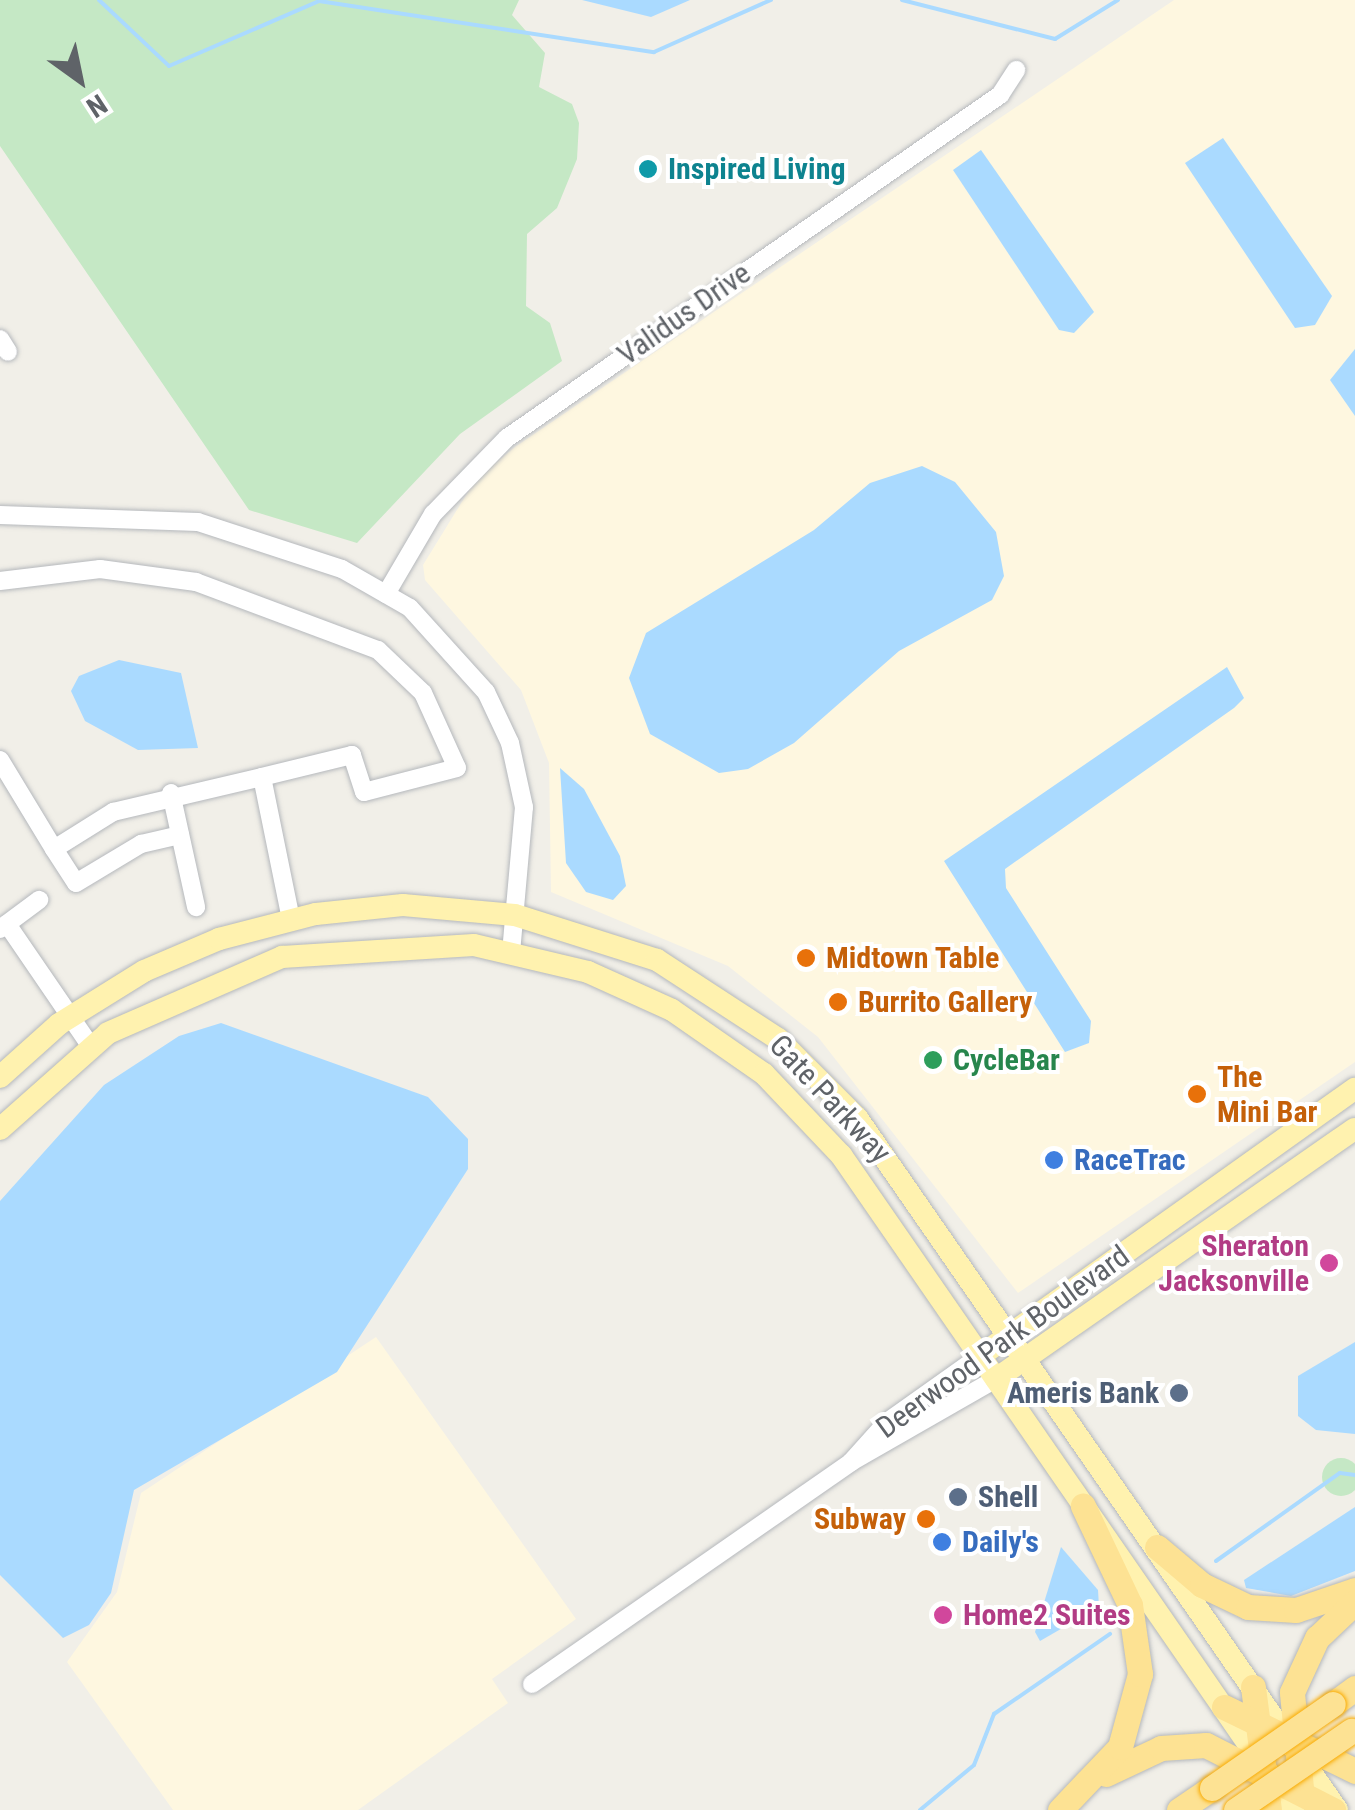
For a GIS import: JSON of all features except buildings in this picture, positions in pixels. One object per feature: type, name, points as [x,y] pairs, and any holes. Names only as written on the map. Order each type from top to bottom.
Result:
[{"type":"highway","points":[[1060,1810],[1120,1747],[1140,1674],[1130,1605],[1082,1506]]},
{"type":"highway","points":[[1157,1547],[1202,1586],[1248,1607],[1296,1610],[1355,1590]]},
{"type":"highway","points":[[1300,1803],[1291,1696],[1302,1664],[1355,1602]]},
{"type":"highway","points":[[1253,1687],[1268,1810]]},
{"type":"highway","points":[[1179,1810],[1355,1688]]},
{"type":"highway","points":[[1224,1707],[1294,1748],[1355,1772]]},
{"type":"highway","points":[[1236,1810],[1353,1729]]},
{"type":"highway","points":[[1060,1810],[1120,1764],[1161,1748],[1206,1746],[1265,1768],[1300,1803],[1335,1810]]},
{"type":"main road","name":"Gate Parkway","points":[[0,1077],[71,1016],[182,952],[291,920],[404,906],[515,916],[658,960],[778,1039],[857,1118],[1012,1334],[1335,1810]]},
{"type":"main road","name":"Gate Parkway","points":[[0,1129],[90,1045],[181,994],[282,957],[433,944],[511,954],[632,990],[764,1074],[841,1156],[1265,1768]]},
{"type":"main road","name":"Deerwood Park Boulevard","points":[[980,1356],[1355,1089]]},
{"type":"main road","name":"Deerwood Park Boulevard","points":[[996,1379],[1355,1129]]},
{"type":"main road","points":[[1170,1260],[1186,1210]]},
{"type":"street","name":"Validus Drive","points":[[386,594],[433,514],[507,438],[1000,96],[1016,70]]},
{"type":"street","points":[[0,515],[198,522],[283,546],[386,594],[449,642],[510,743],[524,806],[511,954]]},
{"type":"street","points":[[0,581],[100,569],[196,582],[316,620],[389,661],[422,694],[460,758],[457,768],[364,792],[352,754],[262,777],[170,793],[112,812],[54,849]]},
{"type":"street","points":[[0,760],[76,883],[141,844],[180,835]]},
{"type":"street","points":[[262,777],[291,920]]},
{"type":"street","points":[[170,793],[196,907]]},
{"type":"street","points":[[39,900],[4,927],[90,1045]]},
{"type":"street","name":"Deerwood Park Boulevard","points":[[851,1462],[887,1422],[980,1356]]},
{"type":"street","name":"Deerwood Park Boulevard","points":[[532,1684],[851,1462],[996,1379]]},
{"type":"shaded area","points":[[1174,0],[1355,0],[1355,1062],[1018,1293],[818,1037],[728,966],[551,892],[549,763],[521,690],[425,580],[423,565],[476,479],[515,447]]},
{"type":"shaded area","points":[[376,1337],[576,1619],[492,1679],[508,1703],[358,1810],[173,1810],[67,1662],[117,1592],[141,1493]]},
{"type":"green space","points":[[0,0],[519,0],[512,15],[545,53],[539,87],[572,104],[579,123],[577,159],[557,208],[527,234],[526,306],[550,323],[562,361],[460,434],[357,543],[249,510],[0,146]]},
{"type":"green space","points":[[1341,1458],[1354,1464],[1360,1477],[1354,1490],[1341,1496],[1328,1490],[1322,1477],[1328,1464]]},
{"type":"water","points":[[582,0],[690,0],[651,17]]},
{"type":"water","points":[[1223,138],[1332,296],[1315,325],[1295,328],[1185,163]]},
{"type":"water","points":[[981,150],[1094,312],[1074,333],[1059,330],[953,170]]},
{"type":"water","points":[[1355,349],[1355,416],[1330,380]]},
{"type":"water","points":[[922,466],[955,482],[996,532],[1004,576],[992,600],[899,651],[794,743],[748,769],[719,773],[650,734],[629,678],[646,633],[814,530],[870,483]]},
{"type":"water","points":[[119,660],[181,673],[198,748],[138,750],[85,721],[71,691],[79,676]]},
{"type":"water","points":[[1227,667],[1244,698],[1234,708],[1005,869],[1006,888],[1091,1021],[1089,1043],[1065,1052],[944,861]]},
{"type":"water","points":[[560,768],[584,789],[620,856],[626,886],[613,900],[586,892],[566,863]]},
{"type":"water","points":[[221,1023],[428,1097],[468,1139],[468,1169],[337,1372],[134,1490],[111,1593],[89,1625],[63,1638],[0,1575],[0,1201],[104,1085],[179,1036]]},
{"type":"water","points":[[1355,1342],[1355,1434],[1316,1430],[1298,1416],[1298,1376]]},
{"type":"water","points":[[1355,1507],[1355,1571],[1291,1596],[1246,1588],[1244,1580]]},
{"type":"water","points":[[1061,1547],[1098,1590],[1099,1607],[1040,1641],[1035,1632]]},
{"type":"waterway","points":[[99,0],[169,66],[319,1],[654,52],[771,0]]},
{"type":"waterway","points":[[902,0],[1055,39],[1118,0]]},
{"type":"waterway","points":[[1216,1561],[1340,1473],[1355,1475]]},
{"type":"waterway","points":[[920,1810],[974,1765],[994,1714],[1110,1634]]},
{"type":"place","name":"Inspired Living","points":[[648,169]]},
{"type":"place","name":"Midtown Table","points":[[806,958]]},
{"type":"place","name":"Burrito Gallery","points":[[838,1002]]},
{"type":"place","name":"CycleBar","points":[[933,1060]]},
{"type":"place","name":"The Mini Bar","points":[[1197,1094]]},
{"type":"place","name":"RaceTrac","points":[[1054,1160]]},
{"type":"place","name":"Sheraton Jacksonville","points":[[1329,1263]]},
{"type":"place","name":"Ameris Bank","points":[[1179,1393]]},
{"type":"place","name":"Shell","points":[[958,1497]]},
{"type":"place","name":"Subway","points":[[926,1519]]},
{"type":"place","name":"Daily's","points":[[942,1542]]},
{"type":"place","name":"Home2 Suites","points":[[943,1615]]}]
